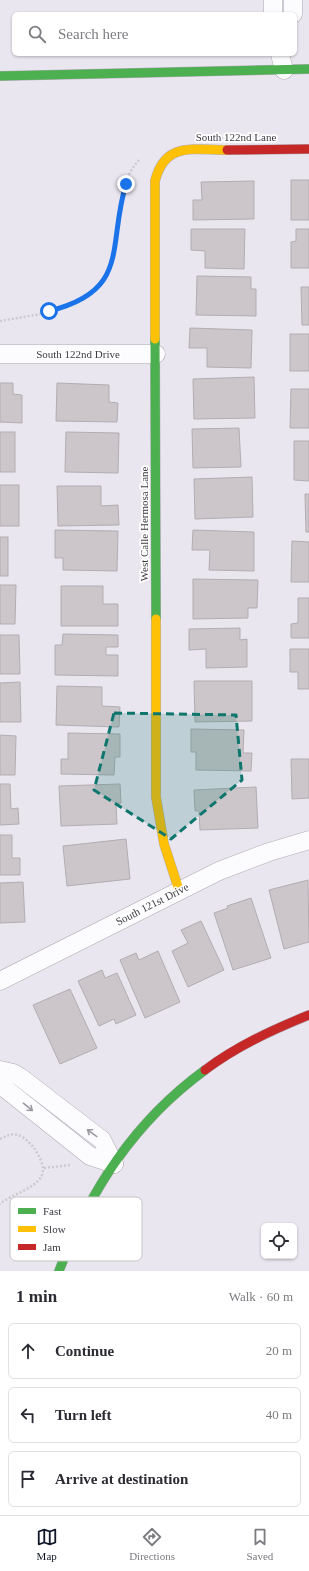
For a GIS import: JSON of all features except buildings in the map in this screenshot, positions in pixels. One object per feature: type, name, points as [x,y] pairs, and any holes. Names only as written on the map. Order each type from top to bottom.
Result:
[{"type":"street","points":[[273,0],[273,12]]},
{"type":"street","points":[[293,0],[293,12]]},
{"type":"street","points":[[0,76],[284,59],[309,69]]},
{"type":"street","name":"South 122nd Lane","points":[[165,157],[173,152],[192,149],[309,149]]},
{"type":"street","name":"West Calle Hermosa Lane","points":[[165,157],[160,164],[155,181],[156,797],[164,850],[179,890]]},
{"type":"street","name":"South 122nd Drive","points":[[0,354],[156,354]]},
{"type":"street","name":"South 121st Drive","points":[[0,981],[179,890],[243,861],[309,840]]},
{"type":"street","points":[[92,1197],[133,1137],[163,1105],[214,1063],[258,1037],[309,1015]]},
{"type":"street","points":[[0,1070],[13,1073],[20,1077],[102,1140],[114,1164]]},
{"type":"street","points":[[0,1080],[7,1090],[90,1156],[114,1164]]},
{"type":"street","points":[[59,1271],[63,1261]]},
{"type":"path","points":[[0,321],[41,313],[66,306],[88,296],[100,285],[111,263],[117,234],[120,202],[132,170],[140,159]]},
{"type":"path","points":[[0,1139],[10,1134],[22,1136],[30,1143],[42,1160],[44,1168],[42,1177],[38,1182],[11,1196],[0,1204]]},
{"type":"path","points":[[44,1168],[77,1164]]},
{"type":"highlighted area","points":[[114,713],[236,715],[242,780],[171,839],[94,790]]},
{"type":"traffic: fast","points":[[0,76],[309,69]]},
{"type":"traffic: fast","points":[[155,339],[156,619]]},
{"type":"traffic: fast","points":[[94,1197],[117,1160],[136,1135],[180,1090],[205,1070]]},
{"type":"traffic: fast","points":[[59,1271],[63,1261]]},
{"type":"traffic: slow","points":[[155,339],[155,181],[160,168],[166,159],[182,150],[227,150]]},
{"type":"traffic: slow","points":[[156,619],[156,797],[164,844],[179,890]]},
{"type":"traffic: jam","points":[[227,150],[309,149]]},
{"type":"traffic: jam","points":[[205,1070],[217,1061],[255,1039],[309,1015]]},
{"type":"route","points":[[49,311],[74,304],[88,296],[95,291],[105,277],[111,263],[117,234],[120,202],[126,184]]}]
